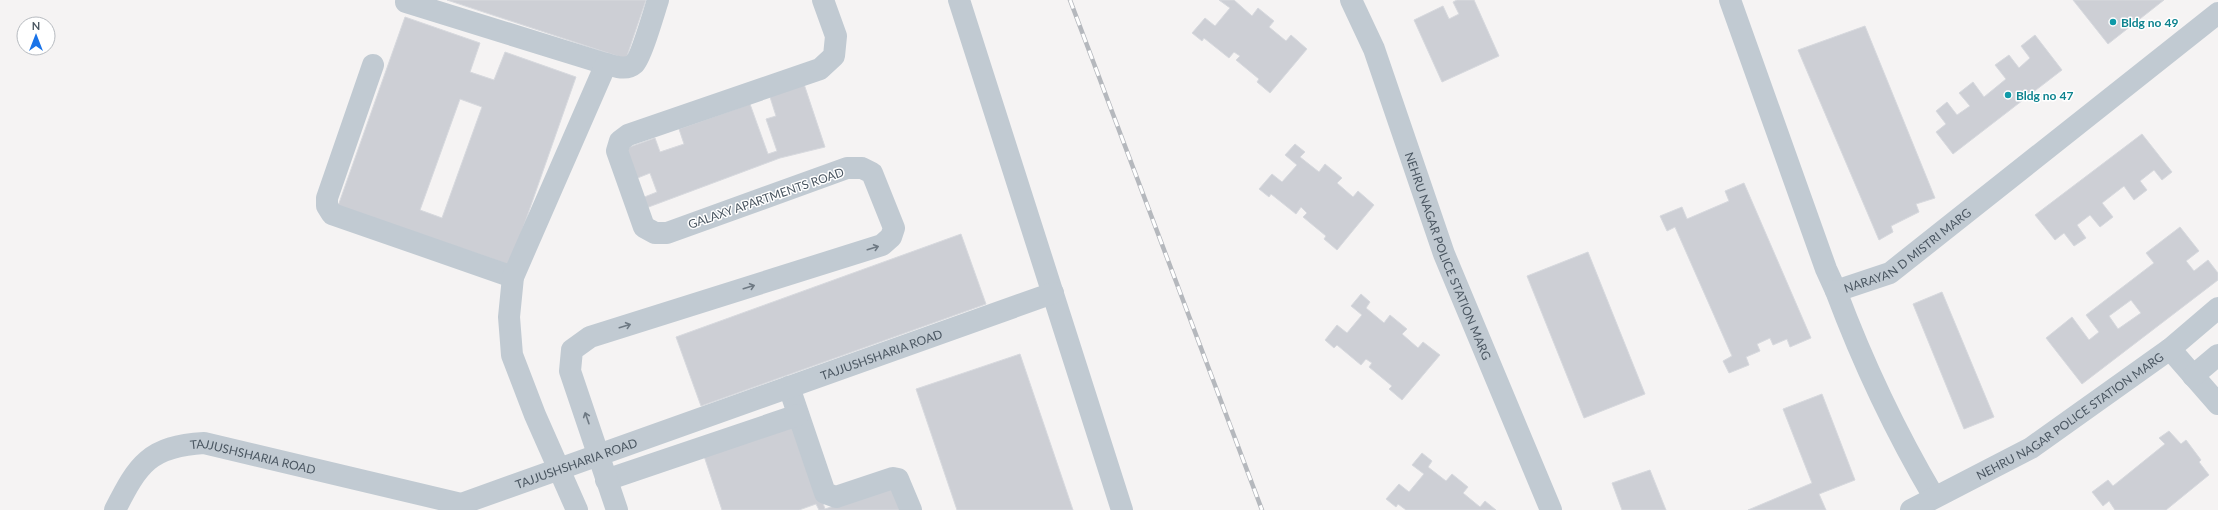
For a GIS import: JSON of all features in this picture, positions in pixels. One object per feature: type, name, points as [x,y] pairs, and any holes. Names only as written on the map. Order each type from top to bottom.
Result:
[{"type":"street","points":[[406,2],[606,64],[624,68],[634,64],[639,56],[658,0]]},
{"type":"street","name":"GALAXY APARTMENTS ROAD","points":[[598,455],[570,371],[572,350],[590,337],[882,245],[891,237],[894,228],[872,173],[862,168],[847,168],[667,233],[655,233],[644,227],[616,151],[620,141],[628,135],[820,69],[834,56],[836,36],[823,0]]},
{"type":"street","points":[[959,0],[1122,510]]},
{"type":"street","name":"NEHRU NAGAR POLICE STATION MARG","points":[[1351,0],[1374,48],[1444,254],[1551,510]]},
{"type":"street","name":"NARAYAN D MISTRI MARG","points":[[1730,0],[1826,269],[1836,291],[1890,273],[2218,13]]},
{"type":"street","points":[[577,510],[560,468],[535,415],[512,355],[509,317],[513,277],[606,64]]},
{"type":"street","points":[[373,66],[327,198],[327,206],[332,214],[513,277]]},
{"type":"street","points":[[1836,291],[1854,340],[1889,415],[1934,497]]},
{"type":"street","name":"TAJJUSHSHARIA ROAD","points":[[115,510],[132,475],[151,457],[182,444],[204,443],[461,504],[1053,293]]},
{"type":"street","name":"NEHRU NAGAR POLICE STATION MARG","points":[[1911,510],[2031,448],[2170,349],[2218,308]]},
{"type":"street","points":[[2170,349],[2218,404]]},
{"type":"street","points":[[2193,376],[2218,355]]},
{"type":"street","points":[[789,387],[825,493],[836,497],[893,478],[898,479],[911,510]]},
{"type":"street","points":[[606,480],[798,415]]},
{"type":"street","points":[[598,455],[617,510]]},
{"type":"building","points":[[447,0],[646,0],[626,59]]},
{"type":"building","points":[[1219,0],[1234,0],[1252,16],[1258,8],[1274,21],[1269,27],[1286,41],[1291,35],[1307,49],[1270,93],[1257,82],[1259,79],[1236,60],[1240,56],[1234,52],[1229,58],[1204,38],[1202,41],[1192,33],[1205,18],[1215,26],[1230,8]]},
{"type":"building","points":[[1457,0],[1474,0],[1499,56],[1442,82],[1414,20],[1443,6],[1449,19],[1459,14],[1453,2]]},
{"type":"building","name":"Bldg no 49","points":[[2073,0],[2164,0],[2108,44]]},
{"type":"building","points":[[405,17],[480,43],[470,72],[494,80],[505,52],[576,77],[510,265],[338,206]],"holes":[[[460,99],[482,107],[442,218],[420,210]]]},
{"type":"building","points":[[1865,26],[1935,198],[1916,204],[1919,212],[1891,226],[1893,232],[1879,240],[1798,50]]},
{"type":"building","name":"Bldg no 47","points":[[2035,35],[2062,70],[1953,154],[1936,132],[1946,124],[1936,111],[1947,102],[1957,115],[1970,106],[1959,93],[1973,82],[1984,97],[2006,79],[1995,65],[2009,55],[2019,68],[2030,58],[2021,46]]},
{"type":"building","points":[[804,84],[825,147],[780,158],[646,208],[642,198],[657,192],[650,173],[635,179],[624,149],[655,138],[660,152],[684,144],[679,129],[750,104],[768,154],[777,151],[766,119],[776,116],[770,97]]},
{"type":"building","points":[[2142,134],[2172,172],[2162,180],[2154,170],[2140,181],[2147,190],[2134,200],[2124,186],[2102,203],[2113,217],[2100,227],[2090,215],[2077,225],[2086,238],[2074,246],[2064,233],[2055,240],[2035,215]]},
{"type":"building","points":[[1295,144],[1305,152],[1300,157],[1319,172],[1325,164],[1342,178],[1337,183],[1353,197],[1358,191],[1374,205],[1337,250],[1324,239],[1326,236],[1303,217],[1307,213],[1301,207],[1296,214],[1271,194],[1269,197],[1259,189],[1272,174],[1282,182],[1297,165],[1285,155]]},
{"type":"building","points":[[1744,183],[1811,338],[1790,347],[1787,339],[1773,345],[1770,338],[1757,344],[1760,351],[1746,357],[1749,365],[1729,373],[1723,361],[1732,356],[1675,227],[1667,231],[1660,216],[1682,207],[1687,219],[1729,201],[1725,191]]},
{"type":"building","points":[[2180,227],[2199,251],[2186,261],[2194,271],[2208,260],[2218,273],[2218,280],[2082,384],[2046,338],[2072,317],[2089,340],[2099,332],[2086,315],[2154,263],[2146,253]],"holes":[[[2131,300],[2141,313],[2118,329],[2109,316]]]},
{"type":"building","points":[[961,234],[986,304],[701,406],[676,337]]},
{"type":"building","points":[[1588,252],[1645,394],[1584,418],[1527,276]]},
{"type":"building","points":[[1942,292],[1994,417],[1964,429],[1913,304]]},
{"type":"building","points":[[1361,294],[1370,302],[1366,308],[1384,323],[1390,315],[1407,329],[1402,334],[1418,348],[1423,342],[1440,355],[1402,400],[1389,389],[1392,386],[1369,367],[1372,363],[1366,359],[1361,365],[1337,345],[1334,348],[1325,340],[1337,325],[1347,333],[1362,315],[1351,306]]},
{"type":"building","points":[[1020,354],[1073,510],[957,510],[916,389]]},
{"type":"building","points":[[1822,394],[1855,480],[1819,494],[1826,510],[1748,510],[1812,483],[1783,409]]},
{"type":"building","points":[[795,422],[825,509],[896,485],[905,510],[819,510],[816,504],[799,510],[722,510],[703,453]]},
{"type":"building","points":[[2169,431],[2181,444],[2186,440],[2201,460],[2199,462],[2209,475],[2166,510],[2115,510],[2109,501],[2103,506],[2092,492],[2108,480],[2113,486],[2165,444],[2159,438]]},
{"type":"building","points":[[1422,453],[1432,461],[1428,467],[1446,481],[1452,474],[1468,487],[1463,493],[1480,507],[1485,501],[1496,510],[1406,510],[1398,504],[1396,507],[1386,499],[1399,484],[1409,492],[1424,474],[1412,465]]},
{"type":"building","points":[[1650,470],[1666,510],[1622,510],[1612,483]]},
{"type":"railway","points":[[1070,0],[1262,510]]},
{"type":"place","name":"Bldg no 49","points":[[2113,22]]},
{"type":"place","name":"Bldg no 47","points":[[2008,95]]}]
